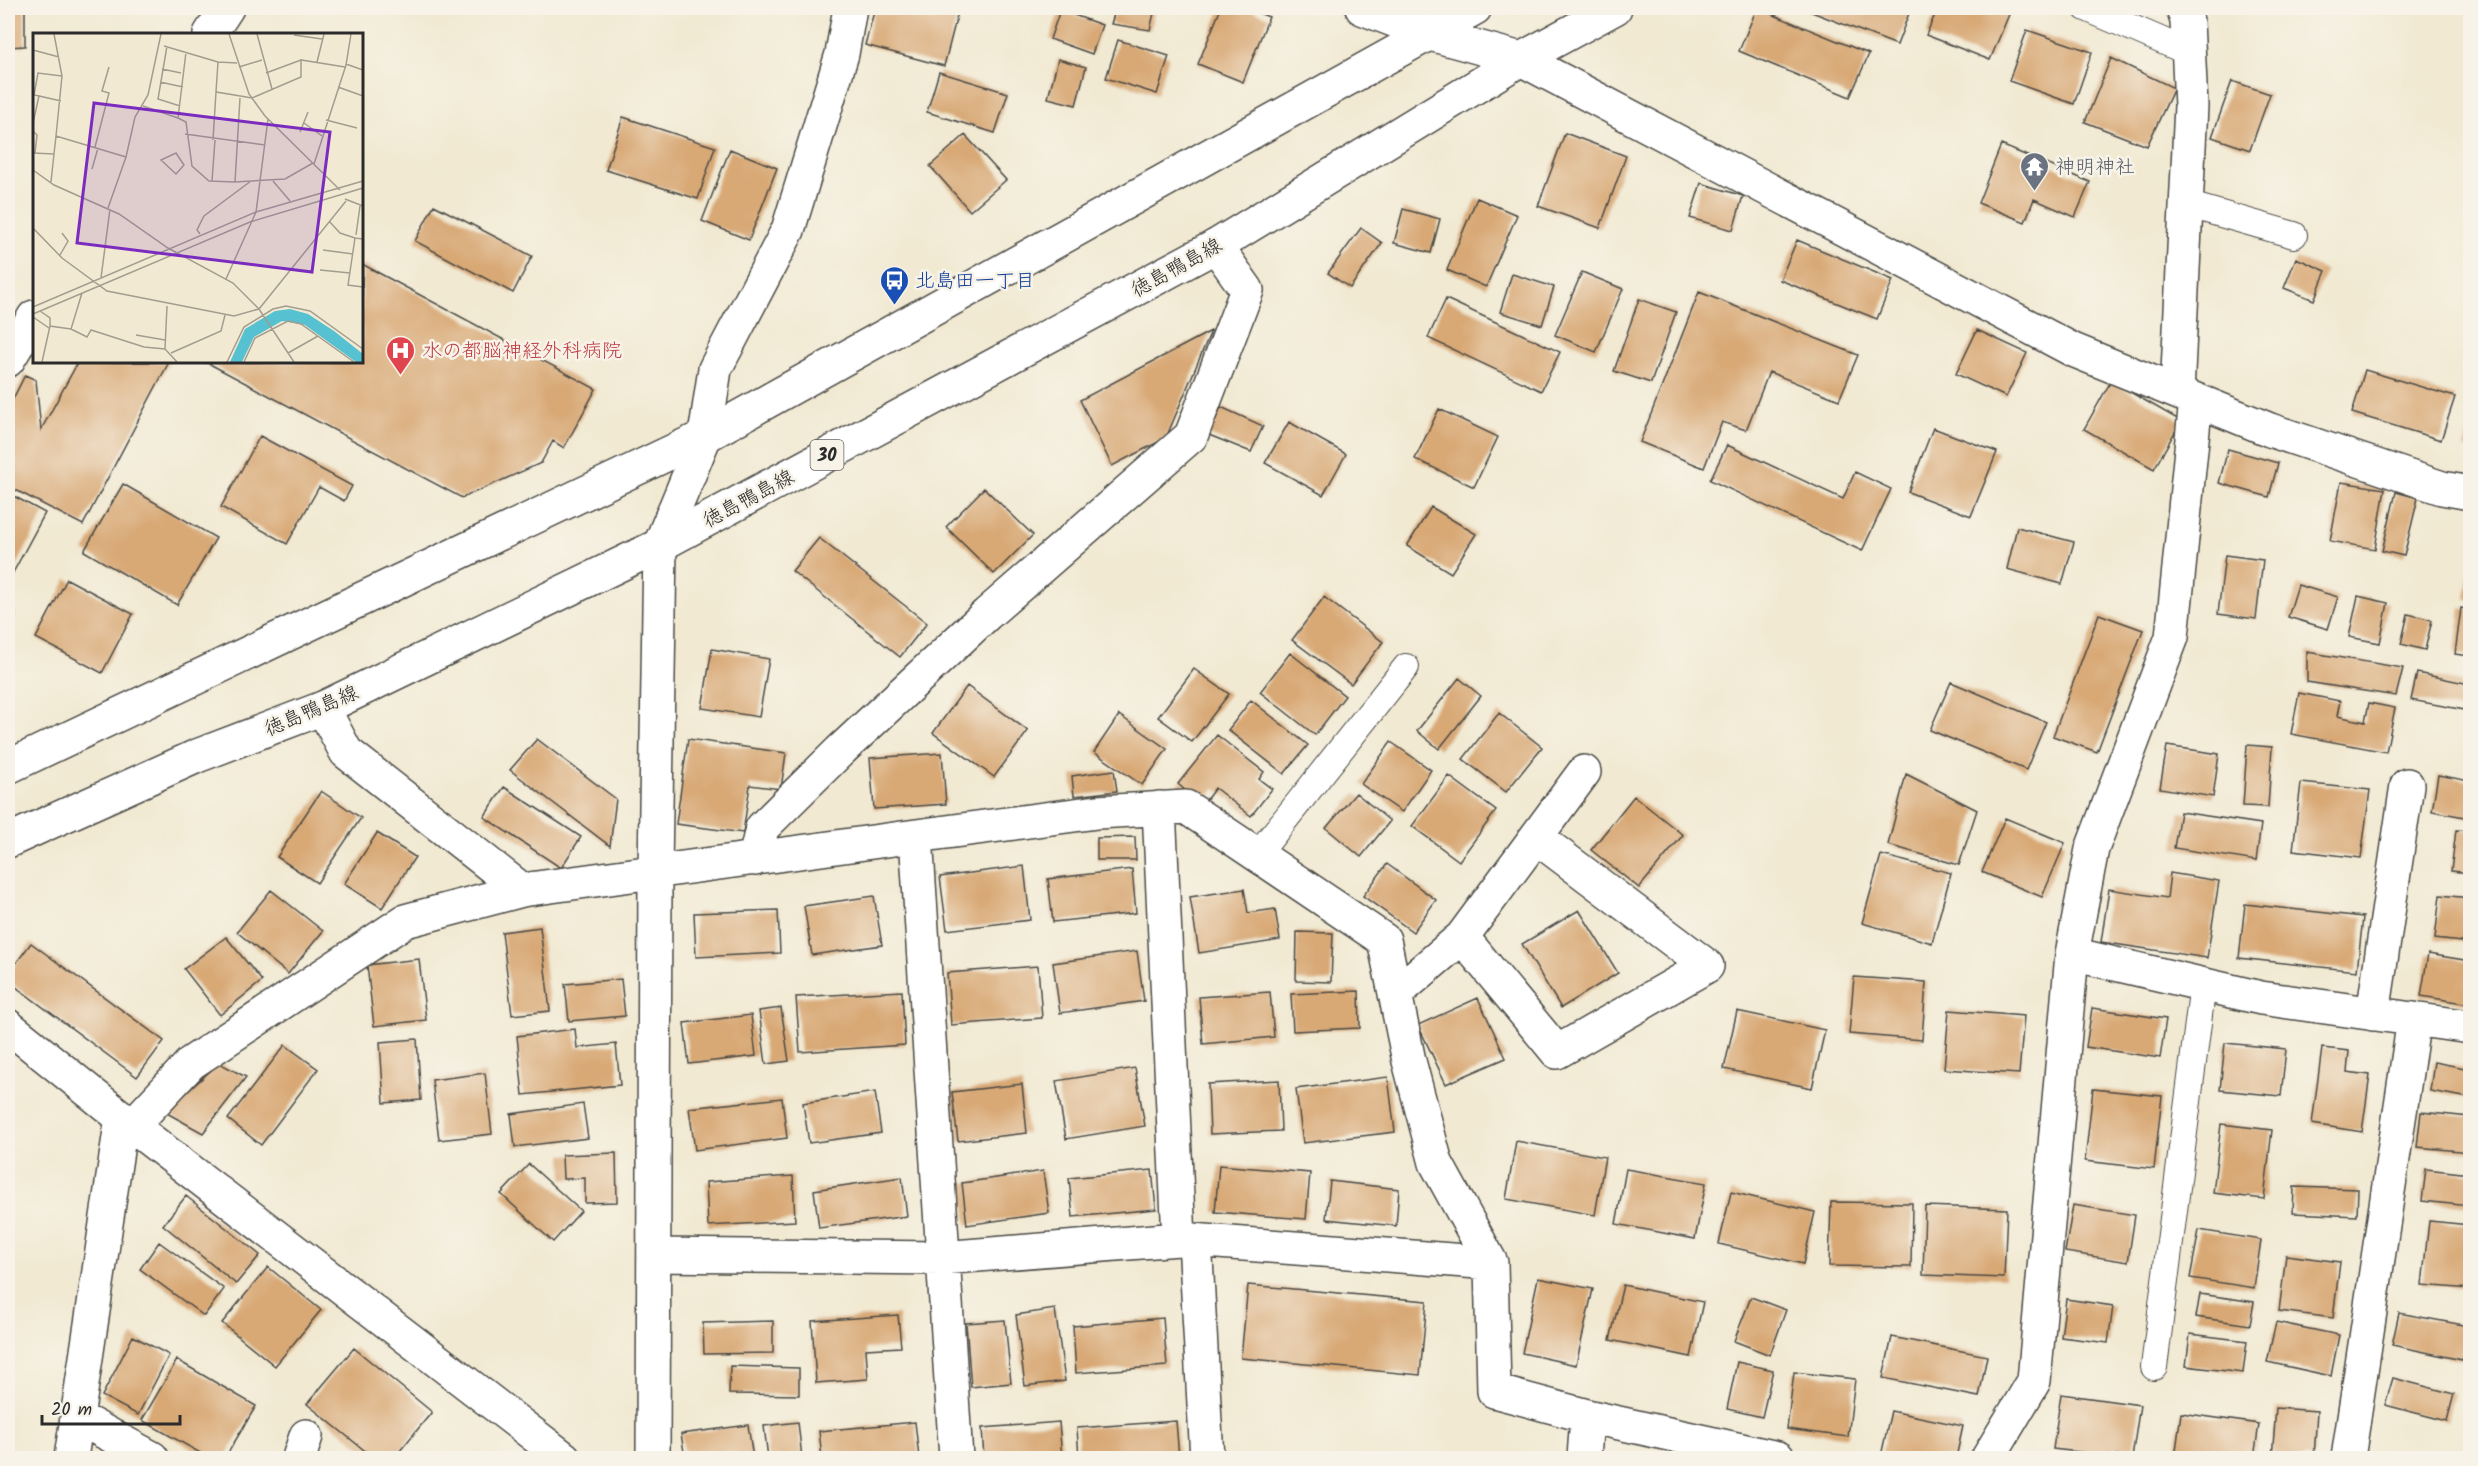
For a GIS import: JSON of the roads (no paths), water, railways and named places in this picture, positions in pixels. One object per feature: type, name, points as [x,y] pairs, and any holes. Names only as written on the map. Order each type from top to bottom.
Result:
[{"type":"street","points":[[211,33],[227,8]]},
{"type":"street","points":[[653,1458],[655,873],[660,545],[705,436],[715,369],[788,230],[842,54],[850,8]]},
{"type":"street","points":[[1362,8],[1430,34],[1521,59],[2073,350],[2281,433],[2442,488],[2470,493]]},
{"type":"street","points":[[8,767],[705,436],[1475,8]]},
{"type":"street","name":"徳島鴨島線","points":[[8,841],[197,756],[323,708],[660,545],[1216,246],[1521,59],[1615,8]]},
{"type":"street","points":[[1988,1458],[2034,1381],[2072,954],[2092,849],[2172,637],[2187,396],[2186,204],[2191,106],[2187,21],[2183,8]]},
{"type":"street","points":[[755,859],[762,828],[840,751],[987,614],[1191,436],[1247,290],[1216,246]]},
{"type":"street","points":[[8,360],[33,318]]},
{"type":"street","points":[[323,708],[346,752],[522,890]]},
{"type":"street","points":[[1395,994],[1462,937],[1584,771]]},
{"type":"street","points":[[2373,1014],[2407,785]]},
{"type":"street","points":[[71,1458],[127,1121],[191,1063],[405,921],[522,890],[1097,812],[1186,807],[1384,940],[1409,1060],[1436,1163],[1491,1263],[1494,1391],[1587,1416],[1778,1458]]},
{"type":"street","points":[[1159,808],[1187,1239],[1207,1458]]},
{"type":"street","points":[[916,836],[941,1258],[956,1458]]},
{"type":"street","points":[[1462,937],[1557,1052],[1707,966],[1536,837]]},
{"type":"street","points":[[2072,954],[2261,998],[2470,1028]]},
{"type":"street","points":[[2348,1458],[2414,1020]]},
{"type":"street","points":[[8,1026],[127,1121],[564,1458]]},
{"type":"street","points":[[654,1255],[941,1258],[1187,1239],[1491,1263]]},
{"type":"street","points":[[1584,1458],[1587,1416]]},
{"type":"street","points":[[77,1417],[152,1458]]},
{"type":"lane","points":[[2086,8],[2188,52]]},
{"type":"lane","points":[[2186,204],[2294,235]]},
{"type":"lane","points":[[1257,855],[1406,667]]},
{"type":"lane","points":[[2154,1367],[2203,984]]},
{"type":"place","name":"神明神社","points":[[2034,192]]},
{"type":"place","name":"北島田一丁目","points":[[894,306]]},
{"type":"place","name":"水の都脳神経外科病院","points":[[401,376]]}]
